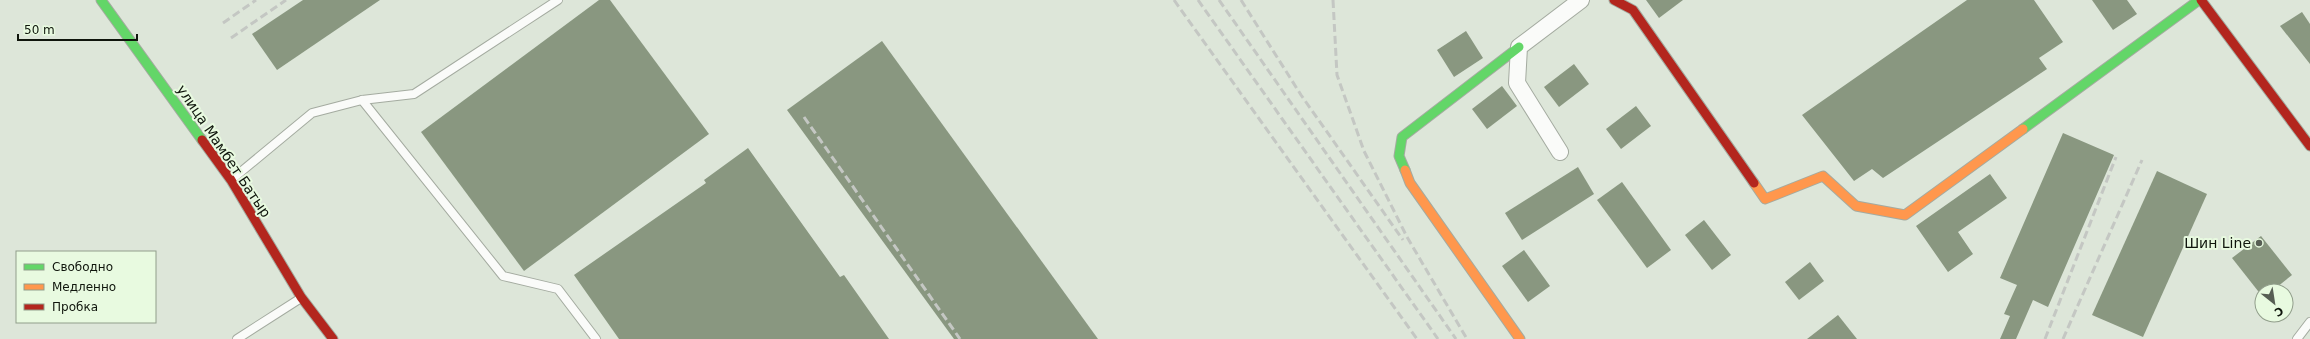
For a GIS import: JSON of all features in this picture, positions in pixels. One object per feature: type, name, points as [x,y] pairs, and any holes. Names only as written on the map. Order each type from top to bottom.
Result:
[{"type":"street","name":"улица Мамбет Батыр","points":[[101,0],[231,180],[301,297],[333,339]]},
{"type":"street","points":[[1520,339],[1410,183],[1399,156],[1402,137],[1581,0]]},
{"type":"street","points":[[1614,0],[1633,10],[1765,199],[1822,176],[1856,206],[1905,215],[2200,0],[2310,146]]},
{"type":"street","points":[[1519,46],[1517,83],[1560,152]]},
{"type":"lane","points":[[231,180],[312,113],[362,100],[414,94],[558,0]]},
{"type":"lane","points":[[362,100],[503,276],[558,289],[596,339]]},
{"type":"lane","points":[[237,339],[301,297]]},
{"type":"lane","points":[[2297,339],[2310,322]]},
{"type":"building","points":[[303,0],[380,0],[277,70],[252,34]]},
{"type":"building","points":[[599,0],[610,0],[709,134],[524,271],[421,132]]},
{"type":"building","points":[[1646,0],[1683,0],[1659,18]]},
{"type":"building","points":[[1967,0],[2034,0],[2063,42],[2039,58],[2047,69],[1883,178],[1872,169],[1854,181],[1802,115]]},
{"type":"building","points":[[2092,0],[2127,0],[2137,14],[2113,30]]},
{"type":"building","points":[[2302,12],[2310,24],[2310,64],[2280,26]]},
{"type":"building","points":[[1466,31],[1483,58],[1454,77],[1437,50]]},
{"type":"building","points":[[882,41],[1098,339],[954,339],[787,110]]},
{"type":"building","points":[[1574,64],[1589,84],[1559,107],[1544,87]]},
{"type":"building","points":[[1502,86],[1517,106],[1487,129],[1472,109]]},
{"type":"building","points":[[1636,106],[1651,126],[1621,149],[1606,129]]},
{"type":"building","points":[[2063,133],[2114,155],[2048,307],[2033,300],[2016,339],[2000,339],[2010,316],[2004,314],[2017,285],[2000,278]]},
{"type":"building","points":[[748,148],[840,277],[844,275],[889,339],[619,339],[574,275],[706,183],[704,180]]},
{"type":"building","points":[[1578,167],[1594,194],[1522,240],[1505,213]]},
{"type":"building","points":[[2157,171],[2207,194],[2143,337],[2092,315]]},
{"type":"building","points":[[1990,174],[2007,198],[1958,232],[1973,254],[1948,272],[1916,226]]},
{"type":"building","points":[[1622,182],[1671,250],[1647,268],[1597,200]]},
{"type":"building","points":[[1704,220],[1731,255],[1712,270],[1685,235]]},
{"type":"building","points":[[2261,236],[2292,275],[2282,283],[2254,283],[2254,286],[2232,258]]},
{"type":"building","points":[[1524,250],[1550,286],[1528,302],[1502,266]]},
{"type":"building","points":[[1810,262],[1824,281],[1799,300],[1785,282]]},
{"type":"building","points":[[1838,315],[1857,339],[1807,339]]},
{"type":"railway","points":[[223,23],[256,0]]},
{"type":"railway","points":[[231,38],[286,0]]},
{"type":"railway","points":[[1174,0],[1417,339]]},
{"type":"railway","points":[[1198,0],[1438,339]]},
{"type":"railway","points":[[1219,0],[1456,339]]},
{"type":"railway","points":[[1241,0],[1301,95],[1403,240]]},
{"type":"railway","points":[[1333,0],[1337,75],[1364,151],[1407,237],[1467,339]]},
{"type":"railway","points":[[804,117],[960,339]]},
{"type":"railway","points":[[2045,339],[2116,157]]},
{"type":"railway","points":[[2063,339],[2142,160]]},
{"type":"traffic: fast","points":[[101,0],[202,140]]},
{"type":"traffic: fast","points":[[2023,129],[2199,0]]},
{"type":"traffic: fast","points":[[1405,170],[1399,156],[1402,137],[1519,47]]},
{"type":"traffic: slow","points":[[1754,183],[1765,199],[1823,176],[1856,206],[1905,215],[2023,129]]},
{"type":"traffic: slow","points":[[1405,170],[1410,183],[1520,339]]},
{"type":"traffic: jam","points":[[1614,0],[1633,10],[1754,183]]},
{"type":"traffic: jam","points":[[2201,0],[2310,146]]},
{"type":"traffic: jam","points":[[202,140],[231,180],[301,297],[333,339]]},
{"type":"place","name":"Шин Line","points":[[2259,243]]}]
